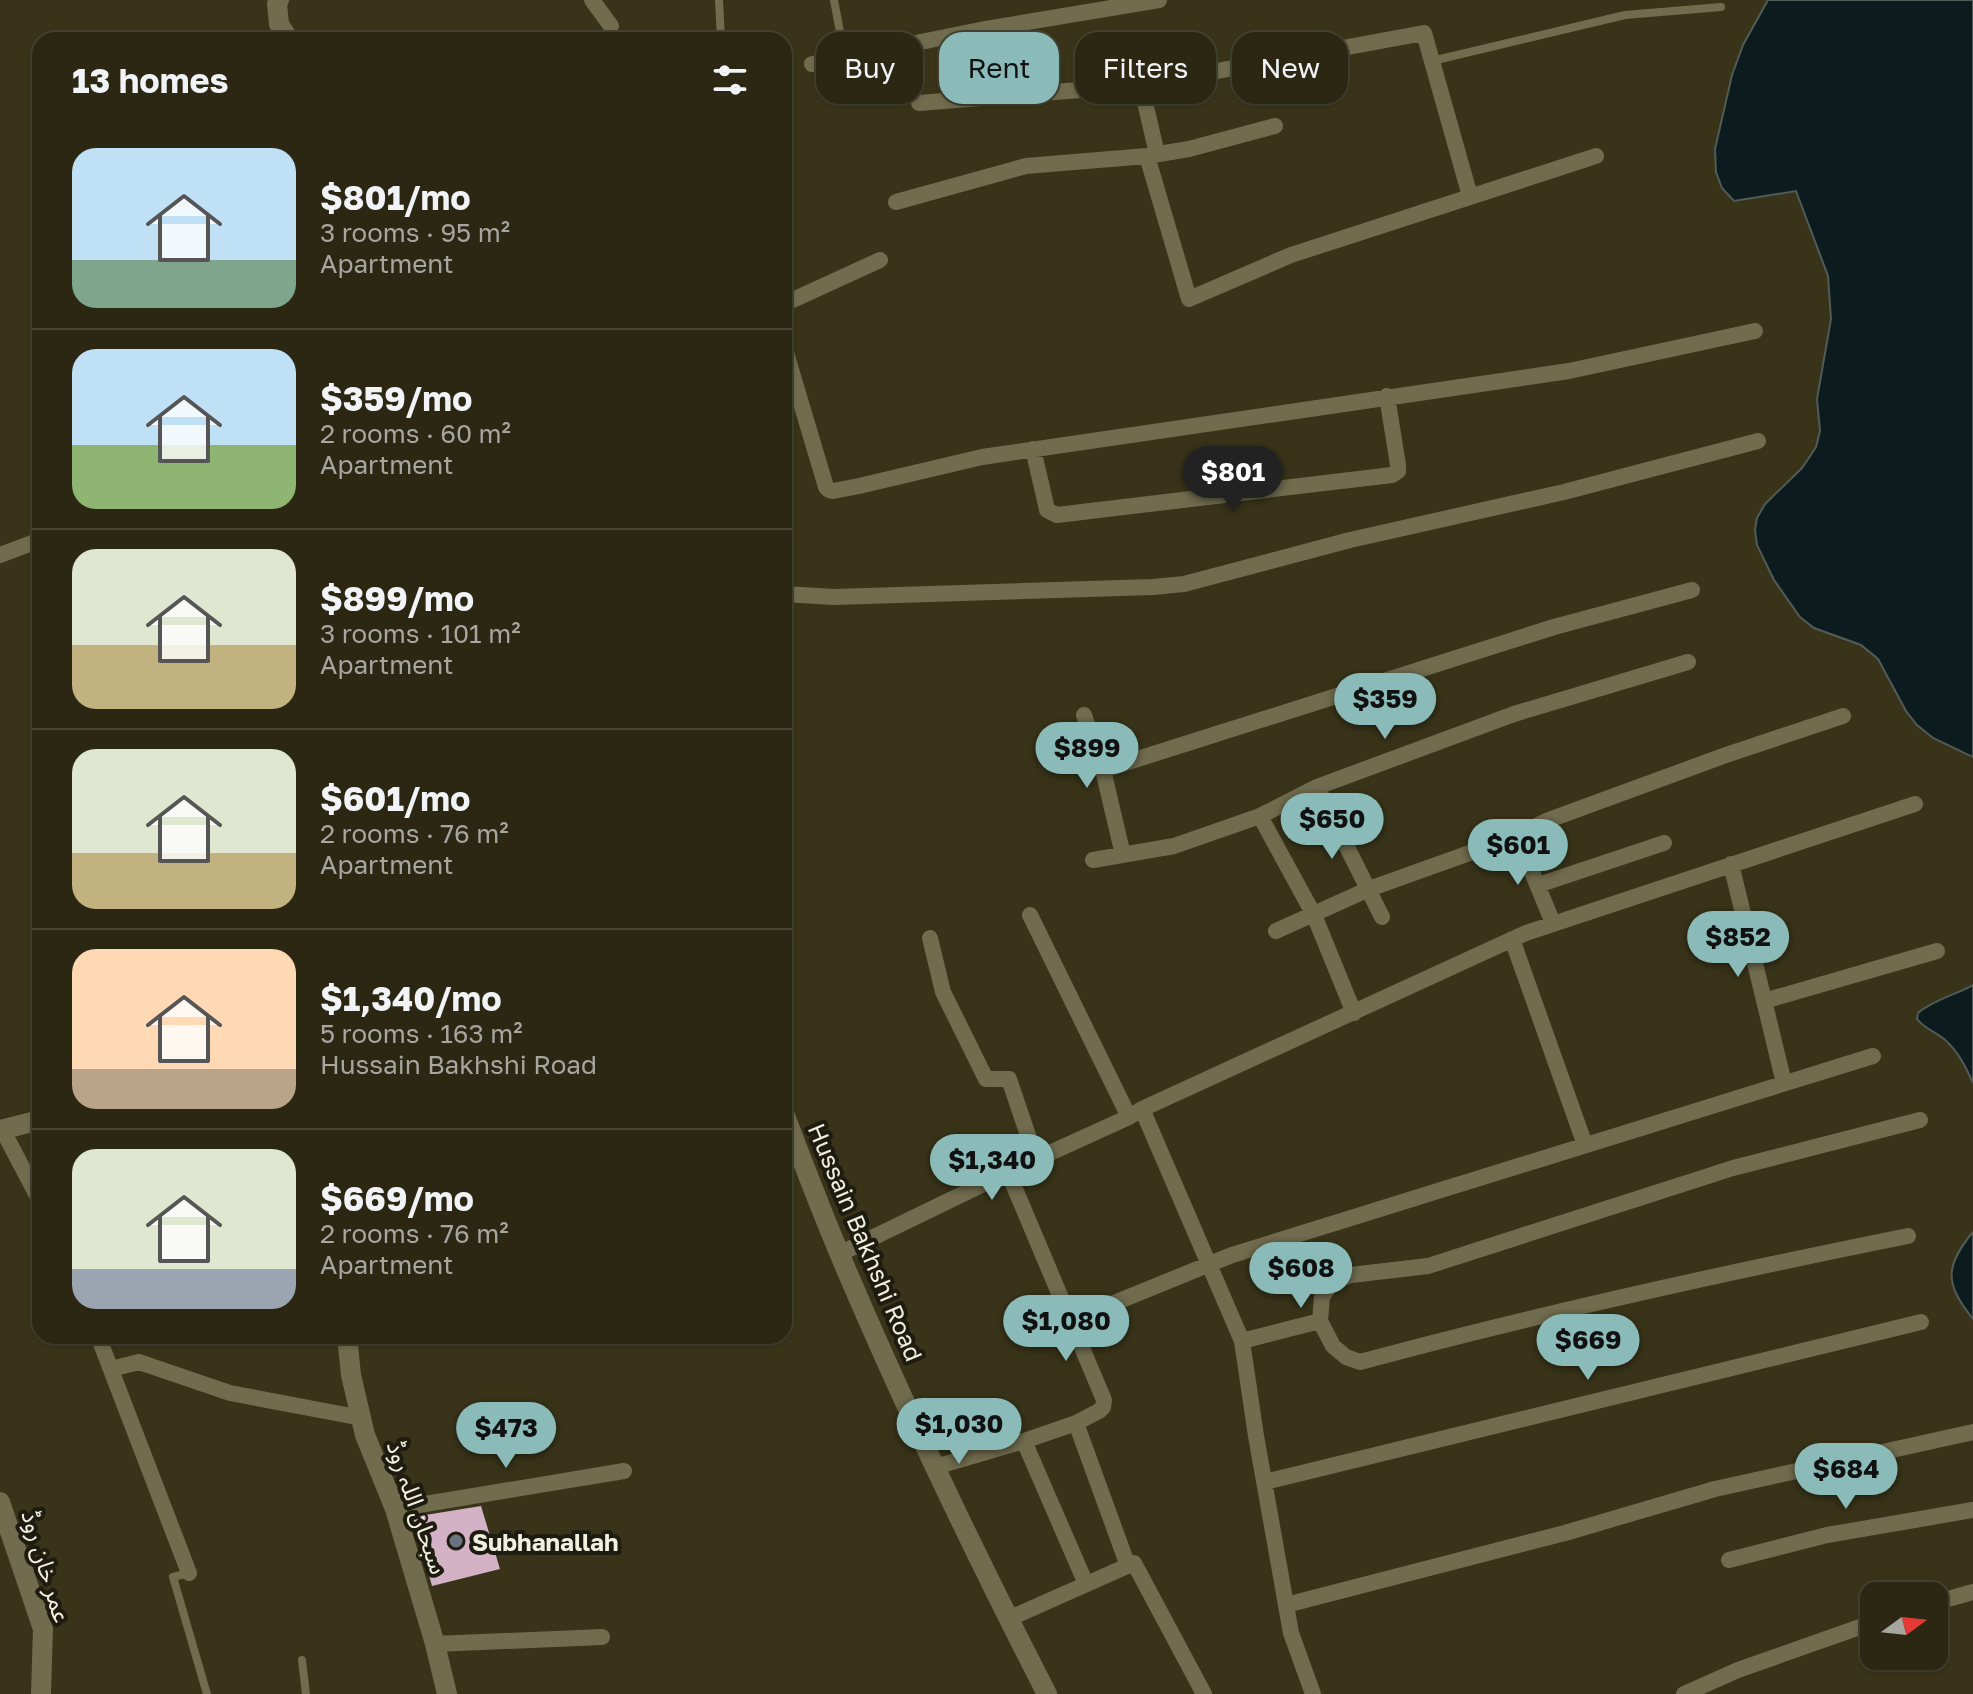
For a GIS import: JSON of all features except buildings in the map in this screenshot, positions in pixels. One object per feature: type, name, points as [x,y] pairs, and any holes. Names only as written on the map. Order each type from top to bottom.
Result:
[{"type":"street","points":[[279,0],[279,24],[284,32]]},
{"type":"street","points":[[592,0],[611,26]]},
{"type":"street","points":[[812,64],[980,30],[1159,0]]},
{"type":"street","points":[[1216,71],[1424,33],[1470,196]]},
{"type":"street","points":[[1144,104],[1152,155],[1189,299],[1291,255],[1596,156]]},
{"type":"street","points":[[896,202],[1026,166],[1152,155],[1189,149],[1275,126]]},
{"type":"street","points":[[792,300],[880,260]]},
{"type":"street","points":[[792,373],[829,490],[859,486],[982,457],[1569,371],[1755,331]]},
{"type":"street","points":[[1033,449],[1047,510],[1057,515],[1392,475],[1398,471],[1398,465],[1387,396]]},
{"type":"street","points":[[792,594],[850,596],[1184,584],[1350,540],[1564,492],[1758,441]]},
{"type":"street","points":[[0,555],[32,543]]},
{"type":"street","points":[[1103,770],[1554,627],[1692,590]]},
{"type":"street","points":[[1093,860],[1174,846],[1260,816],[1317,787],[1514,714],[1688,662]]},
{"type":"street","points":[[1084,715],[1103,770],[1123,855]]},
{"type":"street","points":[[1276,931],[1369,889],[1517,836],[1546,821],[1843,716]]},
{"type":"street","points":[[1317,787],[1382,917]]},
{"type":"street","points":[[839,1254],[1008,1172],[1512,939],[1915,804]]},
{"type":"street","points":[[1260,816],[1314,915],[1354,1013]]},
{"type":"street","points":[[1517,836],[1553,923]]},
{"type":"street","points":[[1538,885],[1664,843]]},
{"type":"street","points":[[1731,864],[1784,1083]]},
{"type":"street","points":[[1030,915],[1135,1113],[1209,1264],[1242,1341],[1291,1633],[1313,1694]]},
{"type":"street","points":[[930,938],[943,992],[986,1079],[1009,1079],[1036,1159]]},
{"type":"street","points":[[1512,939],[1585,1145]]},
{"type":"street","points":[[1764,1001],[1937,951]]},
{"type":"street","points":[[1070,1321],[1232,1255],[1873,1056]]},
{"type":"street","points":[[1908,1236],[1482,1329],[1360,1362],[1346,1357],[1333,1346],[1320,1321],[1322,1297],[1334,1280],[1351,1275],[1428,1266],[1733,1168],[1920,1120]]},
{"type":"street","points":[[32,1122],[1,1130],[32,1186]]},
{"type":"street","name":"Hussain Bakhshi Road","points":[[792,1134],[839,1254],[935,1467],[1047,1694]]},
{"type":"street","points":[[935,1467],[1076,1423],[1103,1407],[1104,1400],[1008,1172]]},
{"type":"street","points":[[1242,1341],[1320,1321]]},
{"type":"street","points":[[1265,1482],[1921,1322]]},
{"type":"street","points":[[101,1344],[189,1573]]},
{"type":"street","name":"سبحان اللہ روڈ","points":[[348,1344],[351,1375],[365,1435],[395,1509],[447,1694]]},
{"type":"street","points":[[111,1369],[139,1362],[230,1393],[362,1418]]},
{"type":"street","points":[[1076,1423],[1128,1566]]},
{"type":"street","points":[[1286,1605],[1565,1533],[1715,1489],[1973,1432]]},
{"type":"street","points":[[1024,1441],[1086,1584]]},
{"type":"street","points":[[395,1509],[624,1471]]},
{"type":"street","name":"عمر خان روڈ","points":[[0,1502],[43,1629],[41,1694]]},
{"type":"street","points":[[1729,1560],[1827,1535],[1973,1510]]},
{"type":"street","points":[[1008,1619],[1134,1563],[1204,1694]]},
{"type":"street","points":[[1948,1599],[1973,1592]]},
{"type":"street","points":[[1684,1694],[1720,1687],[1738,1670],[1860,1627]]},
{"type":"street","points":[[435,1644],[602,1637]]},
{"type":"lane","points":[[719,0],[721,32]]},
{"type":"lane","points":[[834,0],[840,32]]},
{"type":"lane","points":[[1432,61],[1625,15],[1721,7]]},
{"type":"lane","points":[[189,1573],[173,1577],[207,1694]]},
{"type":"lane","points":[[302,1660],[306,1694]]},
{"type":"shaded area","points":[[1768,0],[1973,0],[1973,757],[1933,738],[1917,725],[1878,659],[1861,645],[1814,628],[1800,617],[1774,580],[1757,545],[1757,518],[1765,504],[1802,468],[1816,447],[1820,431],[1817,399],[1831,319],[1828,276],[1796,191],[1734,201],[1722,188],[1716,172],[1715,149],[1732,75],[1743,45]]},
{"type":"shaded area","points":[[1973,985],[1973,1083],[1953,1049],[1917,1019],[1918,1013],[1930,1005]]},
{"type":"shaded area","points":[[1973,1232],[1973,1319],[1957,1296],[1952,1276],[1957,1255]]},
{"type":"place","name":"Subhanallah","points":[[456,1541]]}]
